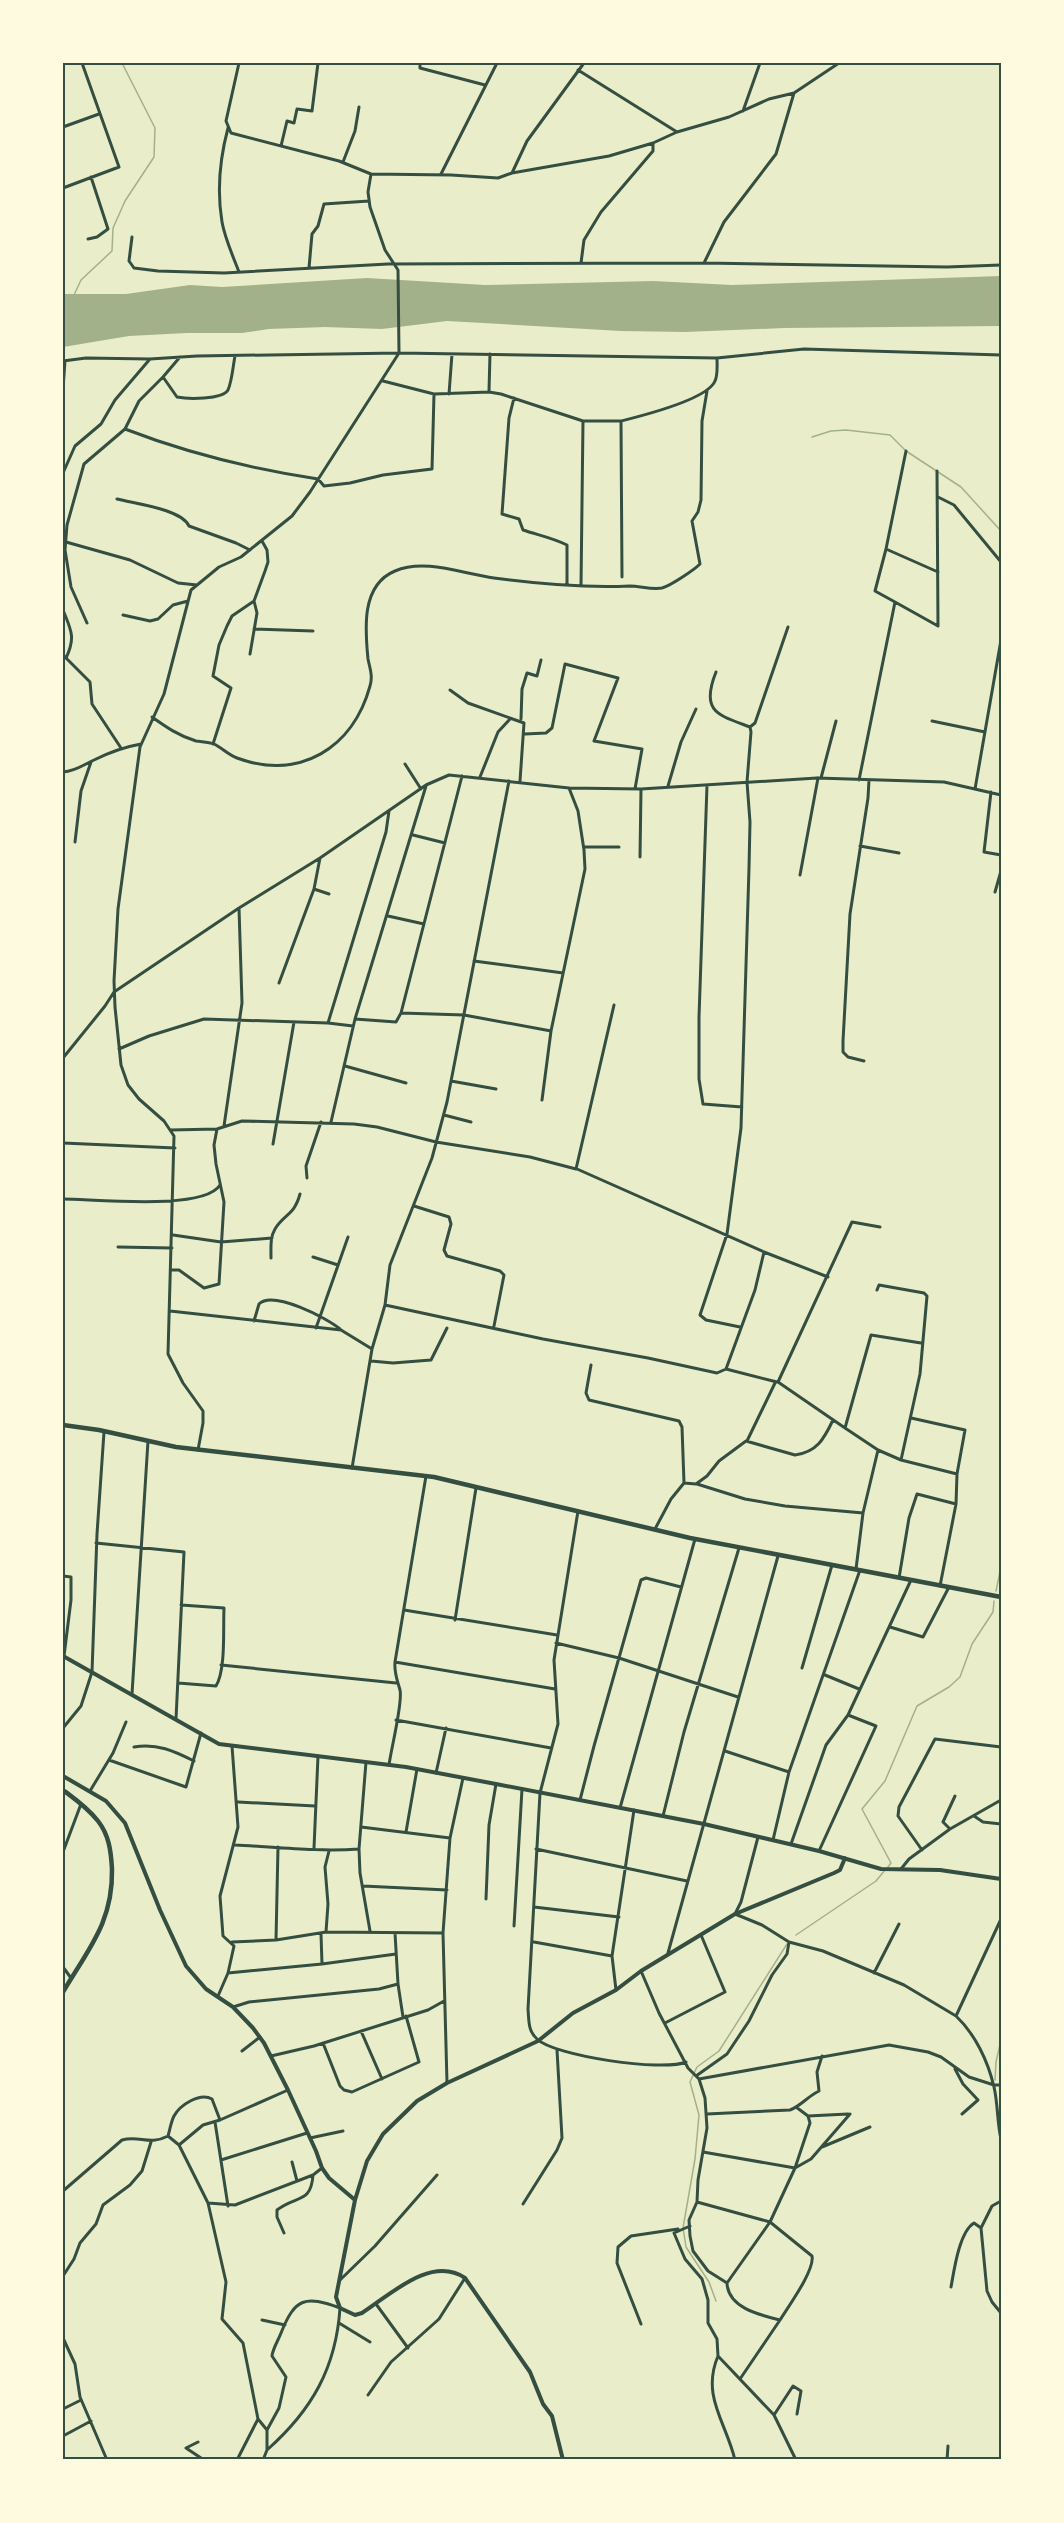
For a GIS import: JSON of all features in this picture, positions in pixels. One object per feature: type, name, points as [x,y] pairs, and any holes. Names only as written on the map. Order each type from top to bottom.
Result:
[{"type":"main road","points":[[63,1425],[198,1450],[426,1476],[695,1539],[1001,1597]]},
{"type":"main road","points":[[63,1790],[99,1821],[108,1839],[111,1852],[112,1891],[108,1912],[99,1933],[63,1992]]},
{"type":"street","points":[[63,188],[119,167],[82,63]]},
{"type":"street","points":[[239,63],[226,121],[231,134],[343,162],[371,174],[498,178],[512,173],[609,156],[653,143],[677,132],[729,117],[769,99],[794,93],[839,63]]},
{"type":"street","points":[[281,146],[287,122],[294,123],[297,108],[312,111],[318,63]]},
{"type":"street","points":[[420,63],[420,68],[485,85]]},
{"type":"street","points":[[441,175],[497,63]]},
{"type":"street","points":[[512,173],[527,141],[584,63]]},
{"type":"street","points":[[743,111],[760,63]]},
{"type":"street","points":[[578,70],[677,132]]},
{"type":"street","points":[[704,263],[724,222],[776,154],[794,93]]},
{"type":"street","points":[[343,162],[355,131],[359,107]]},
{"type":"street","points":[[63,127],[99,114]]},
{"type":"street","points":[[228,128],[223,147],[220,186],[222,223],[239,272]]},
{"type":"street","points":[[581,263],[584,240],[601,212],[653,151],[653,143]]},
{"type":"street","points":[[198,1450],[203,1411],[183,1383],[168,1354],[175,1148],[171,1130],[128,1085],[118,1049],[114,992],[118,909],[141,744],[164,694],[191,590],[219,567],[241,558],[292,516],[399,353],[398,270],[378,233],[369,201],[371,174]]},
{"type":"street","points":[[88,239],[97,237],[108,229],[91,177]]},
{"type":"street","points":[[309,268],[312,234],[318,226],[324,204],[369,201]]},
{"type":"street","points":[[132,237],[129,261],[134,268],[158,272],[239,272],[394,265],[581,263],[947,267],[1001,265]]},
{"type":"street","points":[[63,389],[64,361],[86,358],[150,359],[452,353],[717,358],[804,350],[1001,355]]},
{"type":"street","points":[[449,394],[452,353]]},
{"type":"street","points":[[489,392],[490,354]]},
{"type":"street","points":[[163,377],[177,397],[189,399],[224,394],[228,390],[235,356]]},
{"type":"street","points":[[87,624],[71,586],[65,550],[66,525],[84,464],[125,429],[139,401],[180,357]]},
{"type":"street","points":[[382,381],[434,394],[489,392],[584,421],[621,421],[667,409],[707,391],[716,380],[717,358]]},
{"type":"street","points":[[63,473],[75,446],[101,424],[120,394],[150,359]]},
{"type":"street","points":[[152,717],[175,733],[213,744],[238,758],[266,764],[298,764],[324,753],[345,735],[358,716],[372,676],[366,633],[368,600],[384,576],[397,570],[414,567],[435,568],[493,578],[567,585],[662,588],[700,564],[693,521],[698,512],[700,500],[702,421],[707,391]]},
{"type":"street","points":[[125,429],[154,440],[255,469],[318,479],[324,486],[336,485],[432,468],[434,394]]},
{"type":"street","points":[[514,398],[509,418],[502,514],[519,519],[523,530],[546,538],[553,538],[567,545],[567,585]]},
{"type":"street","points":[[581,586],[584,421]]},
{"type":"street","points":[[621,421],[622,577]]},
{"type":"street","points":[[906,451],[875,591],[938,626],[937,471]]},
{"type":"street","points":[[938,497],[954,504],[1001,562]]},
{"type":"street","points":[[117,499],[175,514],[186,520],[189,526],[250,550]]},
{"type":"street","points":[[250,654],[257,613],[254,601],[268,562],[267,550],[262,541]]},
{"type":"street","points":[[66,542],[130,560],[178,583],[197,585]]},
{"type":"street","points":[[886,549],[938,572]]},
{"type":"street","points":[[213,744],[231,688],[213,676],[219,645],[232,616],[254,601]]},
{"type":"street","points":[[123,615],[150,621],[158,620],[173,605],[188,602]]},
{"type":"street","points":[[859,780],[895,602]]},
{"type":"street","points":[[63,610],[72,634],[73,644],[64,656],[90,682],[92,704],[121,748]]},
{"type":"street","points":[[740,1327],[706,1320],[700,1315],[727,1234],[742,1107],[750,822],[747,782],[750,727],[755,723],[762,705],[788,627]]},
{"type":"street","points":[[255,628],[313,631]]},
{"type":"street","points":[[975,789],[1001,640]]},
{"type":"street","points":[[520,781],[525,734],[524,723],[520,719],[522,689],[527,673],[537,676],[541,660]]},
{"type":"street","points":[[525,734],[546,734],[552,728],[565,664],[618,678],[594,741],[642,748],[635,789]]},
{"type":"street","points":[[716,672],[710,687],[713,709],[717,714],[750,727]]},
{"type":"street","points":[[450,690],[468,703],[510,719],[520,719]]},
{"type":"street","points":[[668,786],[681,742],[696,709]]},
{"type":"street","points":[[480,777],[498,732],[510,719]]},
{"type":"street","points":[[800,875],[820,778],[836,721]]},
{"type":"street","points":[[932,721],[986,732]]},
{"type":"street","points":[[63,772],[78,770],[121,748],[141,744]]},
{"type":"street","points":[[75,842],[81,791],[92,761]]},
{"type":"street","points":[[405,764],[421,789]]},
{"type":"street","points":[[63,1058],[114,992],[238,908],[320,858],[426,785],[449,775],[569,788],[635,789],[820,778],[944,782],[1001,795]]},
{"type":"street","points":[[355,1019],[396,1022],[401,1013],[462,776]]},
{"type":"street","points":[[864,1061],[848,1057],[843,1052],[850,914],[868,798],[868,780]]},
{"type":"street","points":[[352,1468],[372,1349],[385,1305],[390,1265],[414,1206],[436,1142],[452,1081],[509,781]]},
{"type":"street","points":[[331,1122],[353,1026],[426,785]]},
{"type":"street","points":[[707,785],[700,954],[699,1079],[702,1104],[742,1107]]},
{"type":"street","points":[[542,1100],[551,1031],[583,884],[584,847],[578,811],[569,788]]},
{"type":"street","points":[[640,857],[641,789]]},
{"type":"street","points":[[991,792],[984,852],[1001,855]]},
{"type":"street","points":[[328,1023],[386,832],[389,811]]},
{"type":"street","points":[[412,835],[445,843]]},
{"type":"street","points":[[860,846],[899,853]]},
{"type":"street","points":[[584,847],[619,847]]},
{"type":"street","points":[[279,983],[314,889],[320,858]]},
{"type":"street","points":[[995,892],[1001,871]]},
{"type":"street","points":[[314,889],[329,894]]},
{"type":"street","points":[[224,1126],[242,1003],[238,908]]},
{"type":"street","points":[[388,916],[425,924]]},
{"type":"street","points":[[474,960],[563,973]]},
{"type":"street","points":[[108,1002],[114,1007]]},
{"type":"street","points":[[576,1168],[614,1005]]},
{"type":"street","points":[[401,1013],[464,1015],[551,1031]]},
{"type":"street","points":[[118,1049],[149,1036],[204,1020],[240,1019],[353,1026]]},
{"type":"street","points":[[273,1144],[294,1022]]},
{"type":"street","points":[[345,1066],[406,1083]]},
{"type":"street","points":[[452,1081],[496,1089]]},
{"type":"street","points":[[444,1115],[471,1122]]},
{"type":"street","points":[[171,1130],[217,1129],[242,1121],[331,1122],[377,1127],[436,1142],[530,1157],[576,1168],[764,1252],[828,1277]]},
{"type":"street","points":[[307,1178],[306,1166],[321,1122]]},
{"type":"street","points":[[171,1270],[179,1270],[204,1288],[217,1286],[224,1202],[214,1145],[217,1129]]},
{"type":"street","points":[[63,1143],[175,1148]]},
{"type":"street","points":[[63,1199],[174,1202],[212,1194],[220,1185]]},
{"type":"street","points":[[271,1258],[275,1229],[291,1215],[300,1194]]},
{"type":"street","points":[[414,1206],[449,1218],[451,1224],[444,1250],[447,1256],[500,1271],[504,1275],[494,1327]]},
{"type":"street","points":[[696,1484],[707,1476],[719,1461],[746,1441],[828,1277],[852,1222],[880,1227]]},
{"type":"street","points":[[172,1235],[221,1242],[272,1238]]},
{"type":"street","points":[[316,1328],[348,1237]]},
{"type":"street","points":[[118,1247],[172,1248]]},
{"type":"street","points":[[726,1369],[755,1290],[764,1252]]},
{"type":"street","points":[[313,1257],[338,1265]]},
{"type":"street","points":[[877,1290],[879,1285],[924,1293],[927,1296],[920,1374],[901,1460]]},
{"type":"street","points":[[254,1321],[259,1304],[266,1300],[292,1304],[321,1316],[372,1349]]},
{"type":"street","points":[[385,1305],[688,1368],[717,1373],[726,1369],[777,1382],[878,1450],[901,1460],[957,1474]]},
{"type":"street","points":[[170,1311],[341,1330]]},
{"type":"street","points":[[371,1361],[393,1363],[430,1360],[447,1328]]},
{"type":"street","points":[[845,1428],[871,1335],[921,1343]]},
{"type":"street","points":[[591,1365],[586,1394],[589,1400],[679,1420],[682,1427],[684,1483],[671,1499],[655,1529]]},
{"type":"street","points":[[911,1418],[965,1430],[957,1474],[956,1504],[940,1586]]},
{"type":"street","points":[[746,1441],[795,1455],[801,1454],[817,1446],[833,1420]]},
{"type":"street","points":[[63,1728],[81,1706],[92,1672],[96,1543],[105,1431]]},
{"type":"street","points":[[132,1694],[148,1441]]},
{"type":"street","points":[[773,1840],[789,1772],[825,1675],[858,1570],[863,1513],[878,1450]]},
{"type":"street","points":[[388,1765],[400,1690],[396,1683],[395,1662],[426,1476]]},
{"type":"street","points":[[684,1483],[696,1484],[745,1499],[863,1513]]},
{"type":"street","points":[[455,1620],[476,1486]]},
{"type":"street","points":[[899,1578],[909,1518],[917,1494],[956,1504]]},
{"type":"street","points":[[578,1510],[556,1643],[555,1689],[558,1724],[540,1793],[528,2009],[530,2031],[538,2041],[557,2050],[640,2066],[678,2066],[686,2062]]},
{"type":"street","points":[[620,1808],[695,1539]]},
{"type":"street","points":[[96,1543],[184,1552],[176,1719]]},
{"type":"street","points":[[663,1815],[739,1548]]},
{"type":"street","points":[[668,1953],[778,1555]]},
{"type":"street","points":[[802,1668],[832,1565]]},
{"type":"street","points":[[63,1576],[71,1576],[71,1600],[63,1656],[219,1744],[417,1769],[663,1815],[791,1844],[883,1869],[940,1870],[1001,1879]]},
{"type":"street","points":[[580,1800],[641,1580],[646,1578],[681,1587]]},
{"type":"street","points":[[791,1844],[826,1745],[848,1715],[911,1580]]},
{"type":"street","points":[[890,1627],[923,1637],[949,1587]]},
{"type":"street","points":[[177,1683],[216,1686],[220,1679],[224,1608],[181,1605]]},
{"type":"street","points":[[404,1610],[557,1635]]},
{"type":"street","points":[[556,1643],[619,1658],[739,1697]]},
{"type":"street","points":[[395,1662],[555,1689]]},
{"type":"street","points":[[221,1665],[396,1683]]},
{"type":"street","points":[[825,1675],[859,1689]]},
{"type":"street","points":[[819,1851],[876,1726],[848,1715]]},
{"type":"street","points":[[396,1720],[551,1748]]},
{"type":"street","points":[[90,1791],[109,1760],[126,1722]]},
{"type":"street","points":[[436,1773],[446,1728]]},
{"type":"street","points":[[109,1760],[186,1787],[201,1733]]},
{"type":"street","points":[[922,1850],[898,1816],[899,1807],[934,1739],[1001,1747]]},
{"type":"street","points":[[134,1747],[152,1745],[194,1761]]},
{"type":"street","points":[[232,1746],[238,1802],[238,1827],[220,1896],[223,1936],[232,1942],[276,1940],[326,1932],[443,1933]]},
{"type":"street","points":[[725,1751],[789,1772]]},
{"type":"street","points":[[314,1848],[318,1756]]},
{"type":"street","points":[[366,1762],[359,1849],[360,1873],[370,1931]]},
{"type":"street","points":[[406,1832],[417,1769]]},
{"type":"street","points":[[63,1776],[114,1808],[125,1823],[160,1910],[186,1966],[198,1980],[233,2007],[260,2037],[288,2090],[322,2168],[329,2178],[355,2200]]},
{"type":"street","points":[[447,2083],[443,1933],[450,1838],[463,1778]]},
{"type":"street","points":[[486,1899],[489,1825],[496,1784]]},
{"type":"street","points":[[514,1926],[522,1789]]},
{"type":"street","points":[[950,1829],[943,1822],[955,1796]]},
{"type":"street","points":[[901,1869],[909,1859],[950,1829],[1001,1800]]},
{"type":"street","points":[[238,1802],[315,1806]]},
{"type":"street","points":[[63,1852],[81,1804]]},
{"type":"street","points":[[616,1990],[612,1956],[634,1810]]},
{"type":"street","points":[[974,1816],[983,1822],[1001,1824]]},
{"type":"street","points":[[361,1827],[450,1838]]},
{"type":"street","points":[[735,1914],[741,1902],[758,1837]]},
{"type":"street","points":[[234,1845],[314,1848],[329,1851],[359,1849]]},
{"type":"street","points":[[276,1940],[278,1847]]},
{"type":"street","points":[[536,1849],[625,1866],[687,1881]]},
{"type":"street","points":[[326,1932],[328,1904],[325,1867],[329,1851]]},
{"type":"street","points":[[267,2450],[285,2434],[303,2412],[322,2381],[338,2338],[340,2308],[336,2297],[355,2200],[367,2161],[383,2134],[417,2101],[447,2083],[538,2041],[573,2013],[616,1990],[700,1933],[735,1914],[840,1870],[845,1858]]},
{"type":"street","points":[[363,1886],[447,1890]]},
{"type":"street","points":[[534,1907],[619,1917]]},
{"type":"street","points":[[735,1914],[762,1925],[789,1942],[823,1951],[904,1985],[956,2016],[971,2032],[994,2085],[1001,2139]]},
{"type":"street","points":[[956,2016],[1001,1919]]},
{"type":"street","points":[[874,1973],[899,1924]]},
{"type":"street","points":[[665,2023],[725,1992],[700,1933]]},
{"type":"street","points":[[321,1934],[322,1964]]},
{"type":"street","points":[[323,2043],[340,2086],[352,2092],[419,2062],[404,2016],[398,1984],[394,1934]]},
{"type":"street","points":[[218,1997],[228,1972],[234,1946],[232,1942]]},
{"type":"street","points":[[533,1942],[612,1956]]},
{"type":"street","points":[[698,2077],[727,2054],[749,2021],[772,1975],[787,1954],[789,1942]]},
{"type":"street","points":[[228,1972],[322,1964],[396,1954]]},
{"type":"street","points":[[63,1967],[71,1978]]},
{"type":"street","points":[[641,1971],[665,2023],[692,2072],[698,2077],[707,2114],[697,2202],[689,2220],[693,2251],[708,2271],[728,2283],[734,2300],[740,2305],[780,2320]]},
{"type":"street","points":[[233,2007],[249,2002],[379,1989],[398,1984]]},
{"type":"street","points":[[271,2056],[323,2043],[428,2010],[444,2001]]},
{"type":"street","points":[[361,2030],[382,2079]]},
{"type":"street","points":[[242,2051],[260,2037]]},
{"type":"street","points":[[698,2077],[889,2045],[928,2052],[940,2057],[969,2077],[1001,2085]]},
{"type":"street","points":[[522,2204],[557,2150],[562,2138],[557,2050]]},
{"type":"street","points":[[707,2114],[796,2108],[803,2099],[819,2091],[817,2072],[822,2056]]},
{"type":"street","points":[[954,2068],[963,2084],[978,2100],[962,2114]]},
{"type":"street","points":[[179,2145],[196,2129],[288,2090]]},
{"type":"street","points":[[168,2136],[177,2112],[199,2097],[212,2099],[220,2120]]},
{"type":"street","points":[[703,2152],[795,2168],[811,2158],[850,2114],[808,2116],[796,2108]]},
{"type":"street","points":[[728,2283],[770,2222],[795,2168],[810,2123],[808,2116]]},
{"type":"street","points":[[215,2122],[228,2206]]},
{"type":"street","points":[[820,2148],[870,2127]]},
{"type":"street","points":[[310,2138],[343,2131]]},
{"type":"street","points":[[221,2160],[307,2133]]},
{"type":"street","points":[[63,2192],[122,2140],[151,2142],[168,2136]]},
{"type":"street","points":[[168,2136],[179,2145],[208,2203],[226,2282],[222,2319],[243,2343],[258,2419],[267,2430]]},
{"type":"street","points":[[63,2276],[71,2265],[80,2243],[96,2224],[103,2205],[130,2185],[142,2171],[151,2142]]},
{"type":"street","points":[[292,2162],[297,2181]]},
{"type":"street","points":[[208,2203],[228,2206],[313,2175],[322,2168]]},
{"type":"street","points":[[284,2233],[277,2217],[277,2210],[308,2194],[312,2188],[313,2175]]},
{"type":"street","points":[[340,2280],[375,2246],[437,2175]]},
{"type":"street","points":[[1001,2201],[992,2206],[981,2228],[987,2291],[1001,2313]]},
{"type":"street","points":[[697,2202],[770,2222],[809,2253],[813,2259],[807,2275],[780,2320],[740,2379]]},
{"type":"street","points":[[951,2287],[959,2248],[970,2226],[974,2223],[981,2228]]},
{"type":"street","points":[[641,2324],[617,2263],[618,2247],[631,2236],[690,2226]]},
{"type":"street","points":[[683,2228],[674,2233],[685,2259],[702,2279],[708,2300],[708,2323],[717,2339],[718,2356],[712,2371],[711,2389],[735,2460]]},
{"type":"street","points":[[264,2460],[267,2450],[267,2430],[279,2408],[286,2377],[272,2356],[295,2306],[319,2301],[355,2315],[428,2272],[457,2273],[465,2278],[476,2291],[530,2372],[543,2404],[552,2416],[563,2460]]},
{"type":"street","points":[[368,2395],[391,2362],[439,2319],[465,2278]]},
{"type":"street","points":[[376,2304],[408,2348]]},
{"type":"street","points":[[262,2320],[285,2325]]},
{"type":"street","points":[[339,2323],[370,2342]]},
{"type":"street","points":[[63,2338],[75,2364],[81,2400],[107,2460]]},
{"type":"street","points":[[718,2356],[774,2415],[796,2460]]},
{"type":"street","points":[[774,2415],[793,2386],[801,2391],[797,2415]]},
{"type":"street","points":[[63,2409],[81,2400]]},
{"type":"street","points":[[237,2460],[258,2419]]},
{"type":"street","points":[[63,2436],[91,2421]]},
{"type":"street","points":[[198,2442],[186,2448],[204,2460]]},
{"type":"street","points":[[947,2460],[948,2446]]},
{"type":"shaded area","points":[[1001,276],[1001,326],[784,328],[685,332],[621,331],[447,321],[382,329],[325,327],[269,329],[242,333],[129,336],[63,347],[63,294],[126,294],[190,285],[222,287],[367,278],[485,285],[653,281],[732,285]]},
{"type":"waterway","points":[[74,295],[81,280],[112,251],[113,228],[125,201],[154,157],[155,128],[122,63]]},
{"type":"waterway","points":[[812,437],[831,431],[846,430],[890,435],[906,451],[961,487],[1001,531]]},
{"type":"waterway","points":[[996,1591],[1001,1567]]},
{"type":"waterway","points":[[888,1867],[891,1863],[862,1809],[885,1781],[917,1706],[949,1687],[960,1677],[972,1644],[993,1612],[994,1601]]},
{"type":"waterway","points":[[796,1935],[876,1881],[885,1870]]},
{"type":"waterway","points":[[716,2301],[709,2282],[686,2247],[683,2228],[695,2159],[699,2115],[690,2082],[697,2067],[719,2051],[787,1944]]},
{"type":"waterway","points":[[995,2080],[1001,2040]]},
{"type":"waterway","points":[[999,2110],[1001,2130]]}]
